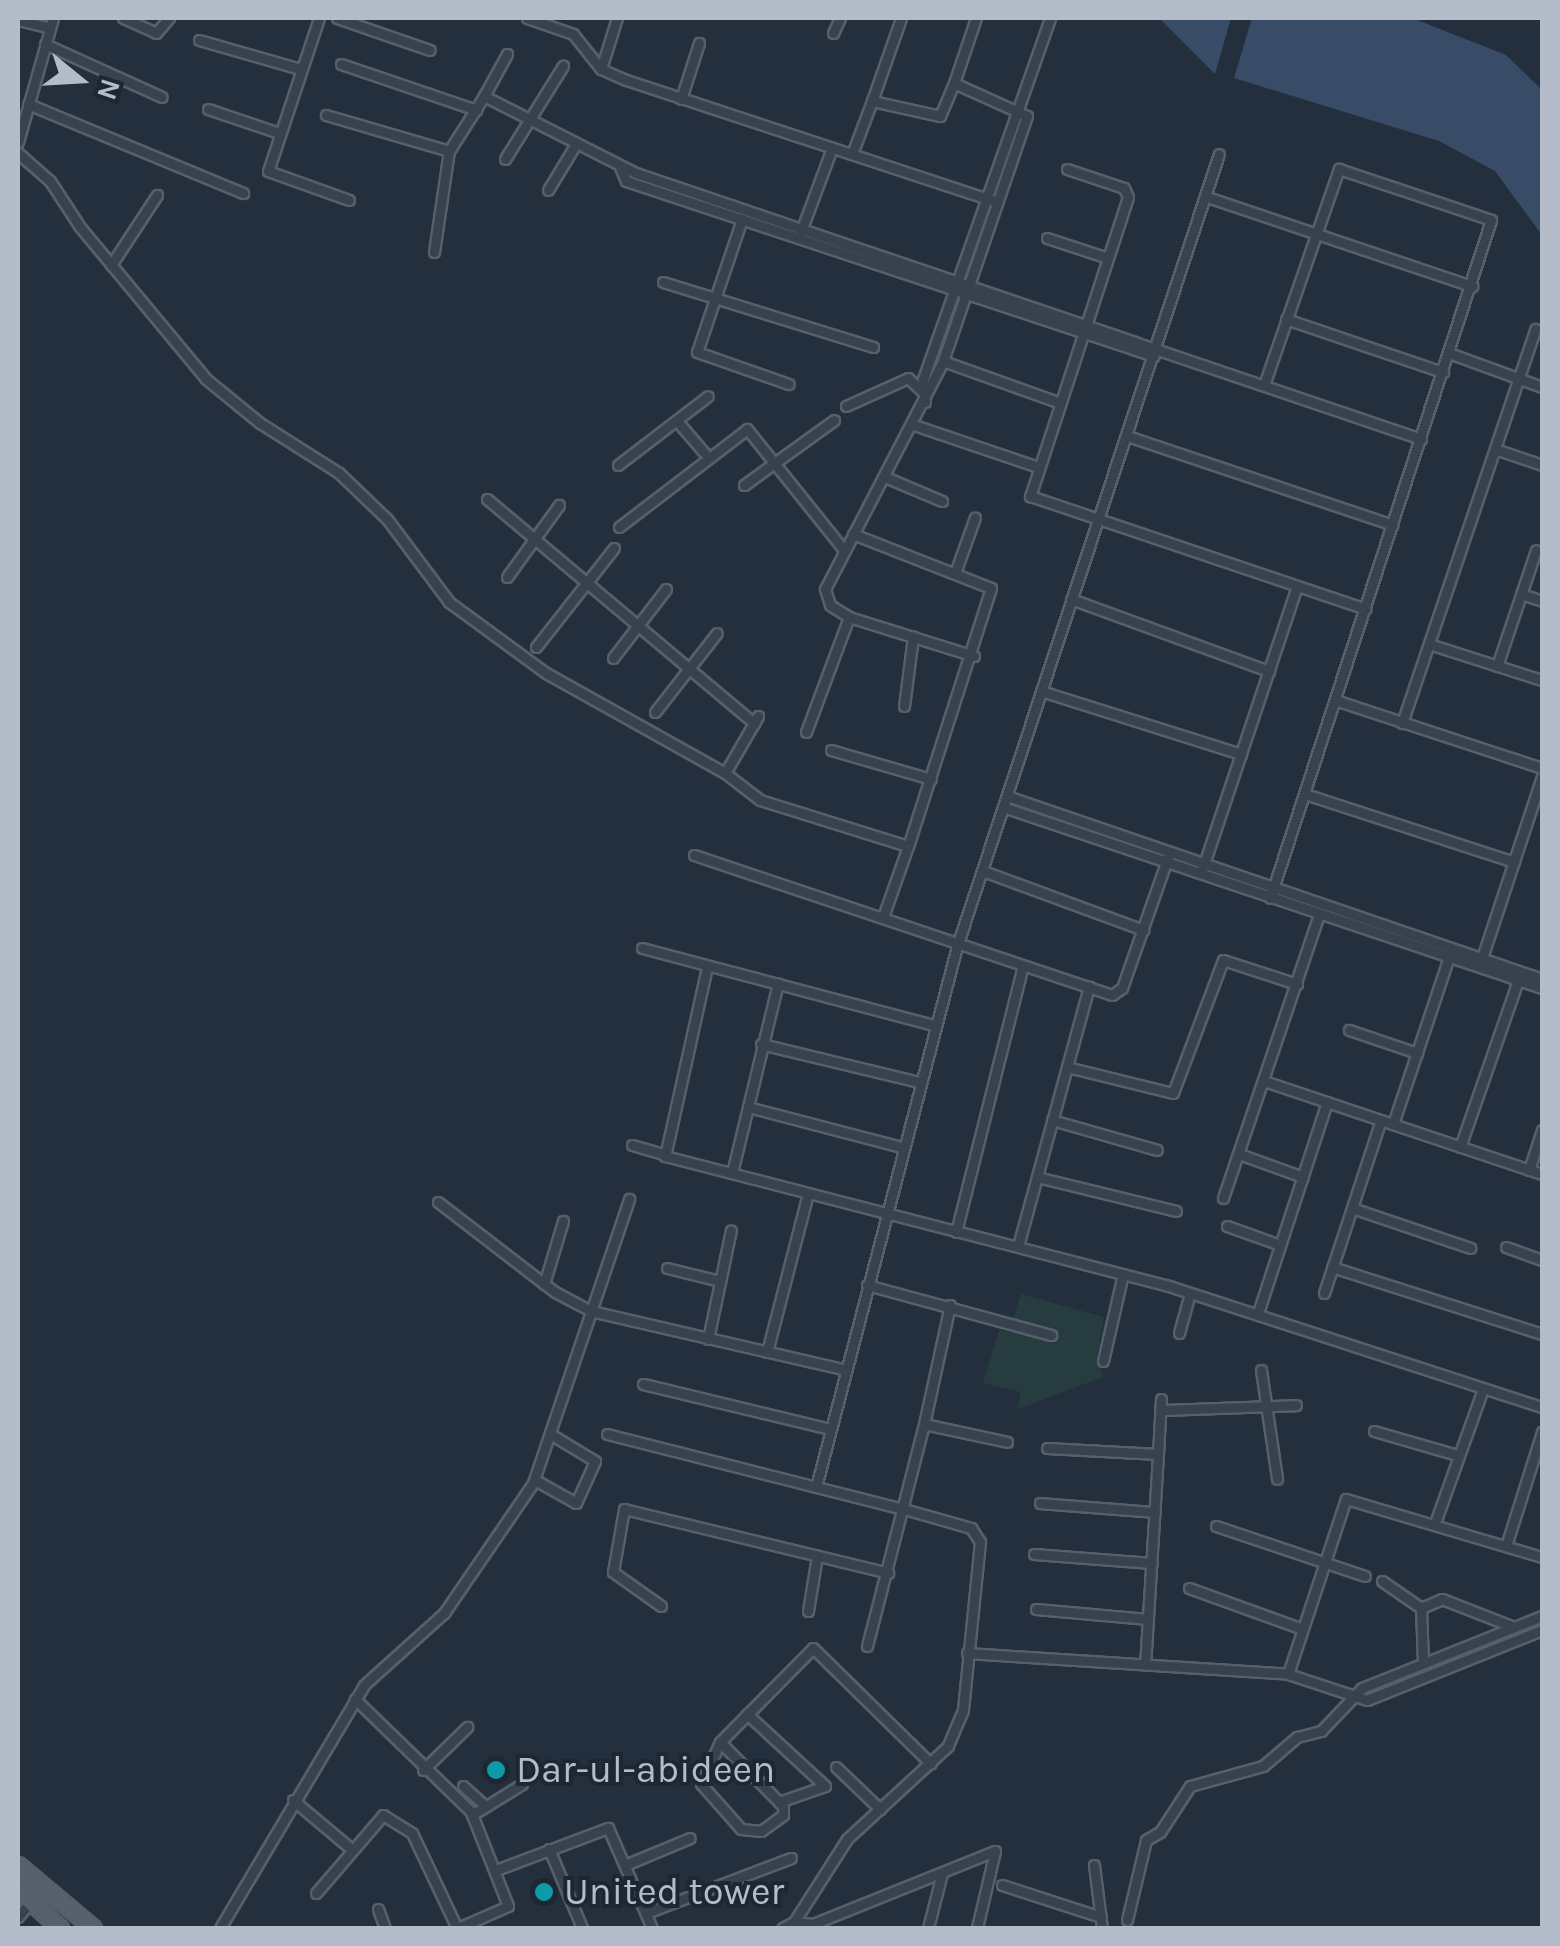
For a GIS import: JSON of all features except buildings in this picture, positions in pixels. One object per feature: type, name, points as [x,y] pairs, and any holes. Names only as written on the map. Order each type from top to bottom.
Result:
[{"type":"main road","points":[[18,1865],[93,1928]]},
{"type":"main road","points":[[18,1890],[60,1928]]},
{"type":"street","points":[[123,18],[156,33],[169,18]]},
{"type":"street","points":[[319,18],[268,174],[349,200]]},
{"type":"street","points":[[337,18],[430,50]]},
{"type":"street","points":[[528,18],[573,34],[601,68],[681,99],[997,202]]},
{"type":"street","points":[[601,68],[617,18]]},
{"type":"street","points":[[833,33],[840,18]]},
{"type":"street","points":[[852,154],[901,18]]},
{"type":"street","points":[[872,101],[940,116],[976,18]]},
{"type":"street","points":[[974,656],[849,616],[826,598],[843,549],[914,426],[984,198],[1050,18]]},
{"type":"street","points":[[18,20],[51,23],[18,142]]},
{"type":"street","points":[[199,40],[300,69]]},
{"type":"street","points":[[681,99],[699,42]]},
{"type":"street","points":[[45,44],[162,97]]},
{"type":"street","points":[[434,252],[449,152],[507,54]]},
{"type":"street","points":[[341,64],[476,110]]},
{"type":"street","points":[[505,159],[563,66]]},
{"type":"street","points":[[924,397],[944,360],[1027,116],[954,83]]},
{"type":"street","points":[[484,96],[574,147],[743,216],[1421,439]]},
{"type":"street","points":[[28,104],[243,193]]},
{"type":"street","points":[[208,109],[280,133]]},
{"type":"street","points":[[326,114],[449,152]]},
{"type":"street","points":[[548,190],[574,147]]},
{"type":"street","points":[[800,234],[832,148]]},
{"type":"street","points":[[18,152],[50,181],[111,265],[206,378],[260,424],[339,473],[387,520],[449,602],[546,674],[725,773],[760,800],[908,846]]},
{"type":"street","points":[[816,1487],[956,946],[1218,154]]},
{"type":"street","points":[[1068,169],[1128,191],[1038,468],[1032,498],[1365,610]]},
{"type":"street","points":[[1264,385],[1316,231],[1342,169],[1487,216],[1492,225],[1272,894]]},
{"type":"street","points":[[111,265],[157,195]]},
{"type":"street","points":[[1206,198],[1316,231],[1472,286]]},
{"type":"street","points":[[743,216],[712,297],[697,352],[789,384]]},
{"type":"street","points":[[1047,238],[1108,258]]},
{"type":"street","points":[[663,282],[873,347]]},
{"type":"street","points":[[1286,319],[1444,372]]},
{"type":"street","points":[[1402,722],[1535,329]]},
{"type":"street","points":[[1450,354],[1542,387]]},
{"type":"street","points":[[944,360],[1060,403]]},
{"type":"street","points":[[846,406],[908,378],[924,397]]},
{"type":"street","points":[[618,465],[708,396]]},
{"type":"street","points":[[744,485],[834,420]]},
{"type":"street","points":[[678,421],[707,456]]},
{"type":"street","points":[[914,426],[1038,468]]},
{"type":"street","points":[[619,527],[748,428],[843,549]]},
{"type":"street","points":[[1127,436],[1393,525]]},
{"type":"street","points":[[1495,449],[1542,464]]},
{"type":"street","points":[[885,477],[942,501]]},
{"type":"street","points":[[488,499],[756,719],[725,773]]},
{"type":"street","points":[[506,577],[559,505]]},
{"type":"street","points":[[955,573],[975,517]]},
{"type":"street","points":[[853,534],[991,588],[974,656],[883,918]]},
{"type":"street","points":[[536,646],[614,548]]},
{"type":"street","points":[[1497,666],[1536,550]]},
{"type":"street","points":[[1202,870],[1296,588]]},
{"type":"street","points":[[613,658],[666,590]]},
{"type":"street","points":[[1521,594],[1542,602]]},
{"type":"street","points":[[1071,599],[1269,670]]},
{"type":"street","points":[[806,732],[849,616]]},
{"type":"street","points":[[654,712],[718,633]]},
{"type":"street","points":[[904,706],[913,637]]},
{"type":"street","points":[[1429,644],[1542,680]]},
{"type":"street","points":[[1041,690],[1241,754]]},
{"type":"street","points":[[1335,700],[1542,768]]},
{"type":"street","points":[[831,750],[931,779]]},
{"type":"street","points":[[1480,963],[1542,776]]},
{"type":"street","points":[[1304,794],[1514,862]]},
{"type":"street","points":[[1005,802],[1480,963],[1542,980]]},
{"type":"street","points":[[694,854],[956,946],[1118,993],[1168,858]]},
{"type":"street","points":[[982,871],[1143,930]]},
{"type":"street","points":[[1272,894],[1449,957],[1480,963],[1542,988]]},
{"type":"street","points":[[1223,1198],[1320,914]]},
{"type":"street","points":[[642,948],[933,1025]]},
{"type":"street","points":[[1393,1124],[1449,957]]},
{"type":"street","points":[[1067,1067],[1174,1093],[1223,960],[1297,984]]},
{"type":"street","points":[[956,1232],[1023,966]]},
{"type":"street","points":[[663,1154],[707,967]]},
{"type":"street","points":[[1460,1147],[1518,980]]},
{"type":"street","points":[[732,1173],[778,983]]},
{"type":"street","points":[[1018,1246],[1089,987]]},
{"type":"street","points":[[1349,1030],[1417,1053]]},
{"type":"street","points":[[761,1044],[919,1082]]},
{"type":"street","points":[[1264,1082],[1542,1174]]},
{"type":"street","points":[[1258,1313],[1327,1102]]},
{"type":"street","points":[[748,1107],[902,1147]]},
{"type":"street","points":[[1052,1120],[1157,1150]]},
{"type":"street","points":[[1324,1293],[1381,1120]]},
{"type":"street","points":[[1530,1170],[1542,1130]]},
{"type":"street","points":[[632,1144],[888,1216],[1018,1246],[1190,1293],[1542,1407]]},
{"type":"street","points":[[1239,1154],[1303,1177]]},
{"type":"street","points":[[1036,1177],[1176,1210]]},
{"type":"street","points":[[767,1352],[808,1194]]},
{"type":"street","points":[[220,1928],[355,1700],[444,1613],[540,1473],[629,1198]]},
{"type":"street","points":[[438,1202],[544,1284],[590,1311],[846,1370]]},
{"type":"street","points":[[1352,1208],[1470,1248]]},
{"type":"street","points":[[544,1284],[563,1220]]},
{"type":"street","points":[[1227,1226],[1280,1245]]},
{"type":"street","points":[[708,1339],[731,1230]]},
{"type":"street","points":[[1506,1248],[1542,1260]]},
{"type":"street","points":[[1332,1267],[1542,1334]]},
{"type":"street","points":[[667,1268],[720,1282]]},
{"type":"street","points":[[1103,1361],[1124,1274]]},
{"type":"street","points":[[868,1285],[1051,1334]]},
{"type":"street","points":[[1179,1333],[1190,1293]]},
{"type":"street","points":[[868,1646],[950,1305]]},
{"type":"street","points":[[1261,1370],[1277,1479]]},
{"type":"street","points":[[642,1384],[830,1430]]},
{"type":"street","points":[[1435,1523],[1482,1389]]},
{"type":"street","points":[[1145,1665],[1161,1399]]},
{"type":"street","points":[[1160,1410],[1296,1404]]},
{"type":"street","points":[[924,1424],[1006,1442]]},
{"type":"street","points":[[1374,1431],[1457,1455]]},
{"type":"street","points":[[1506,1546],[1542,1432]]},
{"type":"street","points":[[540,1473],[576,1503],[595,1461],[550,1434]]},
{"type":"street","points":[[607,1434],[904,1509],[977,1534],[958,1728],[930,1764],[835,1851],[794,1922]]},
{"type":"street","points":[[1047,1448],[1158,1454]]},
{"type":"street","points":[[1288,1674],[1346,1499],[1542,1557]]},
{"type":"street","points":[[1040,1503],[1155,1512]]},
{"type":"street","points":[[662,1606],[613,1572],[624,1509],[888,1573]]},
{"type":"street","points":[[1216,1526],[1324,1559],[1364,1576]]},
{"type":"street","points":[[1034,1554],[1152,1563]]},
{"type":"street","points":[[808,1611],[817,1556]]},
{"type":"street","points":[[1382,1581],[1421,1608]]},
{"type":"street","points":[[1190,1588],[1302,1629]]},
{"type":"street","points":[[1421,1608],[1442,1599],[1514,1627]]},
{"type":"street","points":[[1421,1608],[1422,1662]]},
{"type":"street","points":[[1036,1609],[1148,1619]]},
{"type":"street","points":[[1128,1920],[1146,1840],[1160,1832],[1184,1792],[1194,1783],[1263,1766],[1297,1736],[1321,1731],[1350,1697],[1422,1662],[1542,1616]]},
{"type":"street","points":[[968,1653],[1288,1674],[1366,1700],[1542,1630]]},
{"type":"street","points":[[720,1742],[780,1802],[783,1815],[749,1832],[702,1792],[720,1742],[813,1648],[930,1764]]},
{"type":"street","points":[[316,1893],[350,1848],[383,1815],[412,1833],[457,1928],[508,1906],[472,1814],[355,1700]]},
{"type":"street","points":[[747,1714],[825,1786],[780,1802]]},
{"type":"street","points":[[423,1770],[466,1727]]},
{"type":"street","points":[[836,1766],[880,1809]]},
{"type":"street","points":[[463,1786],[484,1805],[492,1806],[522,1784]]},
{"type":"street","points":[[294,1800],[350,1848]]},
{"type":"street","points":[[472,1814],[484,1805]]},
{"type":"street","points":[[496,1870],[608,1828],[652,1928]]},
{"type":"street","points":[[625,1864],[690,1838]]},
{"type":"street","points":[[549,1849],[582,1928]]},
{"type":"street","points":[[782,1928],[794,1922],[812,1924],[995,1852],[977,1928]]},
{"type":"street","points":[[646,1913],[791,1858]]},
{"type":"street","points":[[1094,1866],[1102,1928]]},
{"type":"street","points":[[928,1928],[942,1873]]},
{"type":"street","points":[[1002,1884],[1100,1917]]},
{"type":"street","points":[[18,1917],[30,1902]]},
{"type":"street","points":[[378,1909],[385,1928]]},
{"type":"green space","points":[[1021,1294],[1104,1317],[1097,1357],[1103,1377],[1018,1409],[1021,1392],[983,1383],[999,1330],[1009,1332]]},
{"type":"water","points":[[1159,18],[1231,18],[1215,74]]},
{"type":"water","points":[[1252,18],[1412,18],[1506,55],[1542,90],[1542,235],[1495,171],[1439,141],[1234,78]]},
{"type":"place","name":"Dar-ul-abideen","points":[[496,1770]]},
{"type":"place","name":"United tower","points":[[544,1892]]}]
